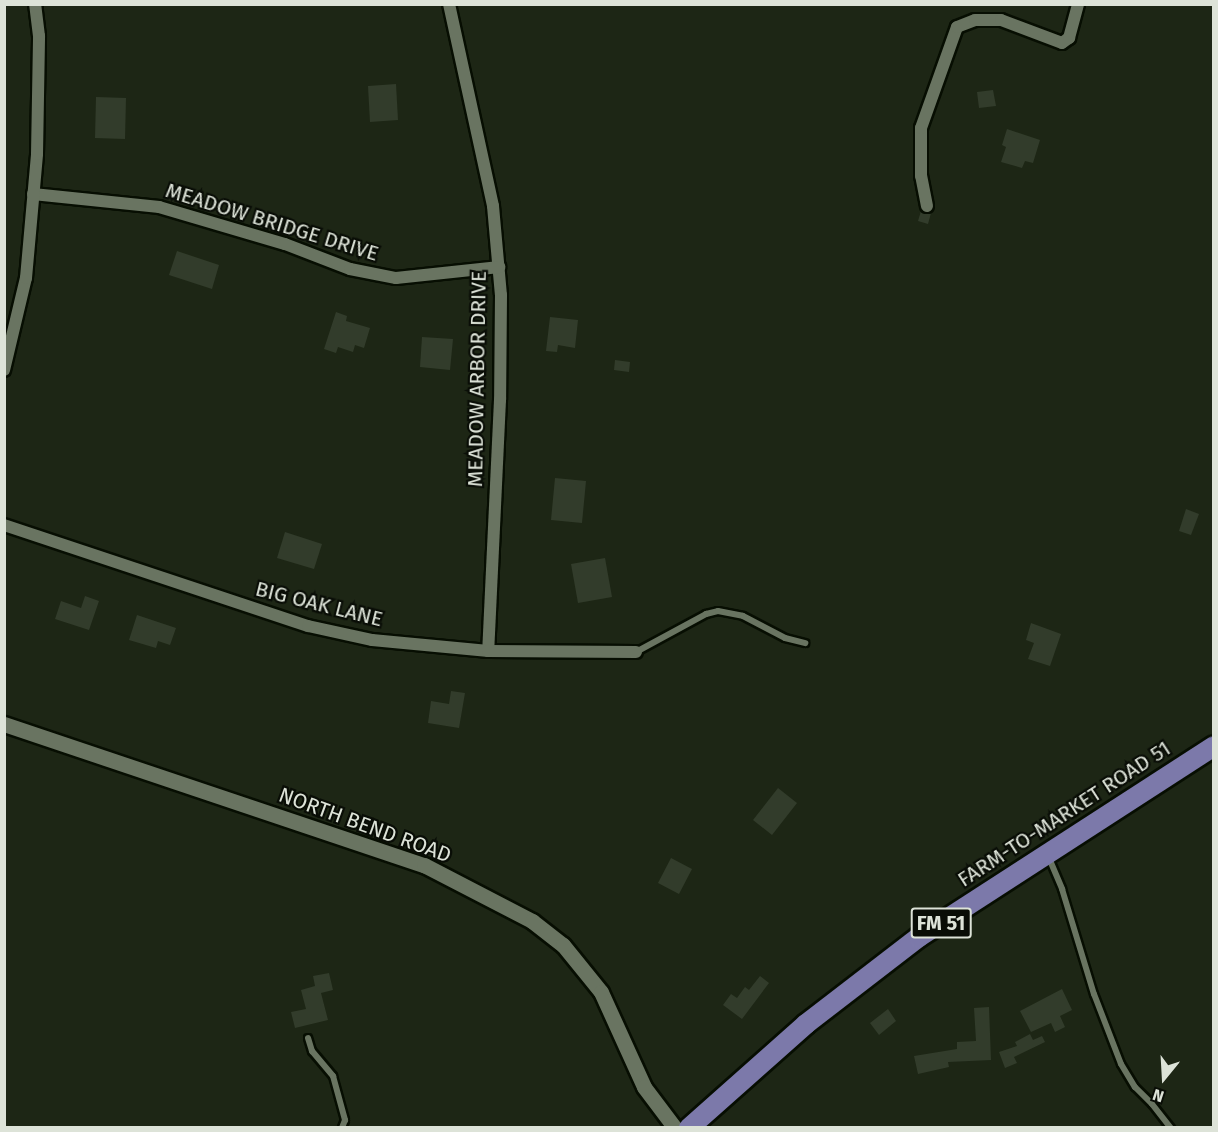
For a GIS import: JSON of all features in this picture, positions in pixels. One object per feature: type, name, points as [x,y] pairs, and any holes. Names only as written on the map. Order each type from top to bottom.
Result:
[{"type":"main road","name":"FARM-TO-MARKET ROAD 51","points":[[688,1128],[806,1024],[919,937],[1214,746]]},
{"type":"street","points":[[4,370],[26,278],[37,154],[39,36],[35,4]]},
{"type":"street","name":"MEADOW ARBOR DRIVE","points":[[448,4],[493,206],[501,295],[500,400],[488,651]]},
{"type":"street","points":[[927,206],[921,176],[921,128],[957,27],[975,20],[1001,20],[1062,43],[1069,38],[1078,4]]},
{"type":"street","name":"MEADOW BRIDGE DRIVE","points":[[33,194],[159,207],[285,244],[350,269],[396,278],[499,267]]},
{"type":"street","name":"BIG OAK LANE","points":[[4,525],[308,626],[372,640],[488,651],[636,652]]},
{"type":"street","name":"NORTH BEND ROAD","points":[[4,724],[424,864],[532,921],[563,945],[601,992],[644,1087],[675,1128]]},
{"type":"lane","points":[[636,652],[705,614],[718,611],[743,616],[786,638],[805,644]]},
{"type":"lane","points":[[1047,854],[1062,889],[1094,994],[1121,1064],[1135,1088],[1152,1104],[1171,1128]]},
{"type":"lane","points":[[308,1038],[312,1051],[333,1076],[345,1120],[342,1128]]},
{"type":"building","points":[[396,84],[398,120],[370,122],[368,86]]},
{"type":"building","points":[[993,90],[996,106],[979,108],[977,92]]},
{"type":"building","points":[[96,97],[126,98],[125,139],[95,138]]},
{"type":"building","points":[[1007,129],[1040,140],[1033,163],[1025,161],[1022,168],[1001,162],[1006,147],[1002,145]]},
{"type":"building","points":[[921,211],[931,213],[928,224],[918,221]]},
{"type":"building","points":[[177,251],[219,265],[212,289],[169,275]]},
{"type":"building","points":[[336,312],[347,316],[346,321],[370,328],[364,348],[355,345],[353,352],[338,347],[336,353],[324,349]]},
{"type":"building","points":[[550,317],[578,320],[575,348],[558,345],[557,352],[546,351]]},
{"type":"building","points":[[422,337],[453,339],[450,370],[420,367]]},
{"type":"building","points":[[615,360],[630,362],[629,372],[614,370]]},
{"type":"building","points":[[555,478],[586,481],[582,523],[551,520]]},
{"type":"building","points":[[1186,509],[1199,514],[1191,535],[1179,531]]},
{"type":"building","points":[[285,532],[322,544],[314,569],[277,558]]},
{"type":"building","points":[[605,558],[612,597],[578,603],[571,564]]},
{"type":"building","points":[[85,596],[99,601],[89,630],[55,619],[61,601],[81,608]]},
{"type":"building","points":[[137,615],[176,628],[170,645],[158,641],[156,648],[129,640]]},
{"type":"building","points":[[1031,623],[1061,634],[1050,666],[1028,659],[1034,643],[1026,640]]},
{"type":"building","points":[[451,691],[465,693],[459,728],[428,723],[431,701],[449,704]]},
{"type":"building","points":[[778,788],[797,803],[772,835],[753,820]]},
{"type":"building","points":[[671,858],[692,869],[679,894],[658,883]]},
{"type":"building","points":[[329,973],[333,990],[321,993],[328,1020],[295,1028],[291,1012],[306,1009],[301,990],[315,986],[313,976]]},
{"type":"building","points":[[760,976],[769,983],[742,1019],[723,1005],[731,994],[737,998],[745,987],[749,990]]},
{"type":"building","points":[[1062,989],[1072,1010],[1060,1016],[1065,1027],[1055,1032],[1051,1023],[1031,1032],[1020,1011]]},
{"type":"building","points":[[989,1007],[991,1060],[948,1062],[949,1067],[918,1074],[914,1056],[957,1049],[957,1042],[976,1041],[974,1008]]},
{"type":"building","points":[[888,1009],[896,1021],[879,1035],[870,1023]]},
{"type":"building","points":[[1030,1034],[1033,1040],[1042,1036],[1045,1042],[1014,1057],[1017,1063],[1005,1068],[999,1052],[1017,1046],[1015,1042]]}]
